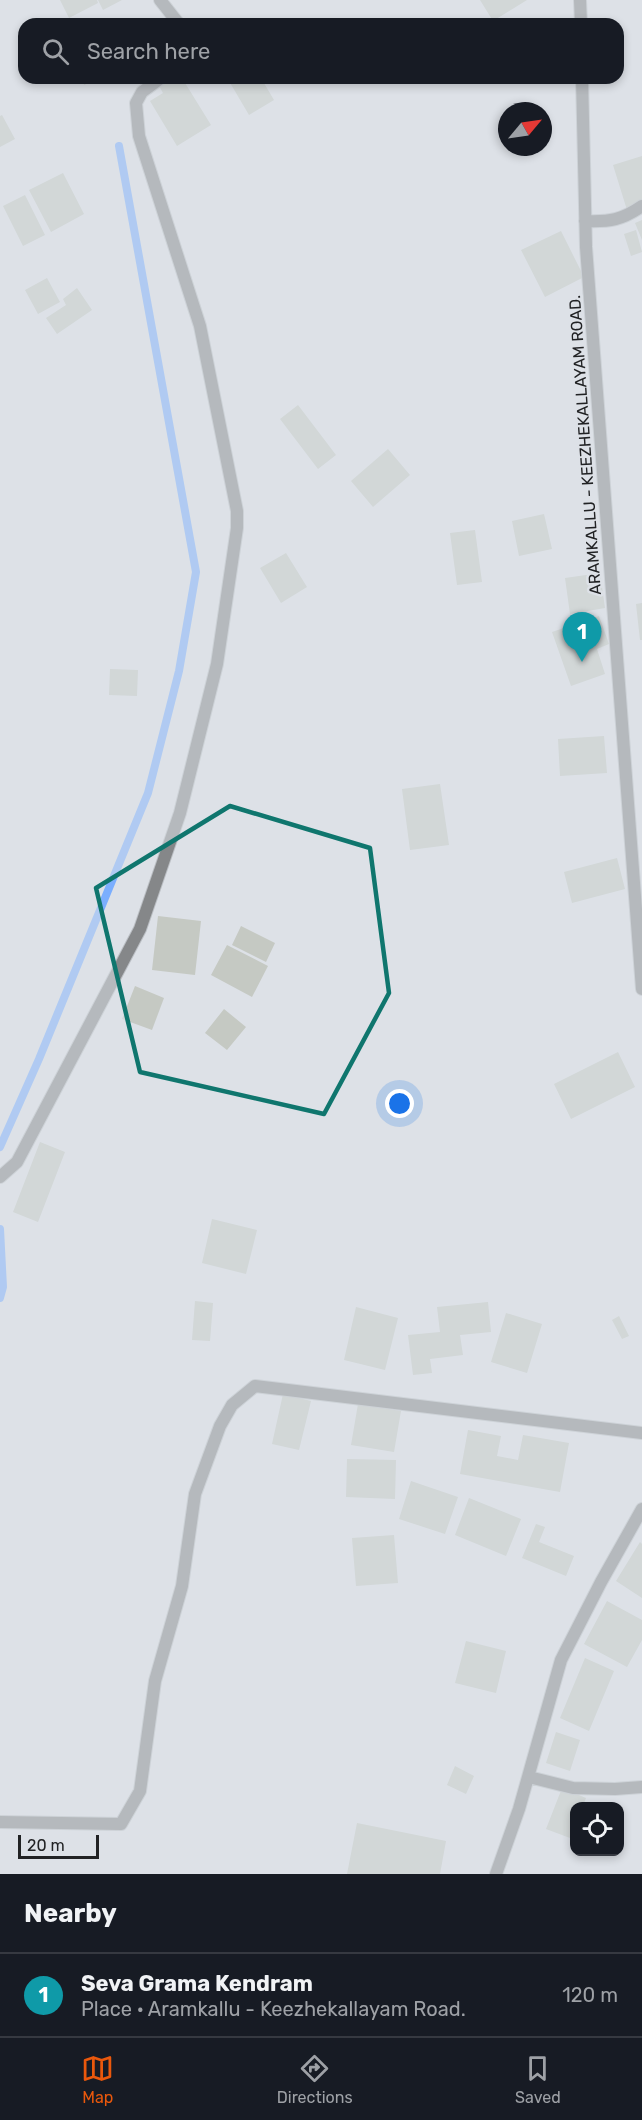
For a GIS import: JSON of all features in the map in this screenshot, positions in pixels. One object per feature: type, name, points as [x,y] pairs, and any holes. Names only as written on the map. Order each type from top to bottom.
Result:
[{"type":"street","points":[[160,0],[174,18]]},
{"type":"street","points":[[580,0],[581,18]]},
{"type":"street","points":[[0,1177],[17,1162],[140,929],[180,813],[217,664],[235,544],[237,512],[200,326],[139,136],[136,102],[142,92],[152,84]]},
{"type":"street","name":"ARAMKALLU - KEEZHEKALLAYAM ROAD.","points":[[582,84],[585,221],[642,989]]},
{"type":"street","points":[[585,221],[608,222],[629,215],[642,206]]},
{"type":"street","points":[[0,1822],[121,1824],[141,1791],[155,1681],[182,1586],[195,1494],[224,1419],[232,1405],[255,1386],[642,1433]]},
{"type":"street","points":[[496,1874],[519,1809],[561,1660],[642,1509]]},
{"type":"street","points":[[529,1776],[573,1788],[642,1787]]},
{"type":"highlighted area","points":[[230,806],[370,848],[389,993],[324,1114],[140,1072],[96,888]]},
{"type":"building","points":[[60,0],[97,0],[98,3],[69,18]]},
{"type":"building","points":[[98,0],[122,0],[103,10]]},
{"type":"building","points":[[480,0],[527,0],[498,18],[491,18]]},
{"type":"building","points":[[158,84],[186,84],[211,125],[177,146],[150,101],[163,93]]},
{"type":"building","points":[[231,84],[265,84],[274,100],[249,115]]},
{"type":"building","points":[[2,115],[15,139],[0,147],[0,116]]},
{"type":"building","points":[[642,156],[642,205],[627,210],[613,165]]},
{"type":"building","points":[[63,173],[84,214],[51,232],[29,190]]},
{"type":"building","points":[[25,195],[45,235],[23,246],[3,206]]},
{"type":"building","points":[[642,220],[642,240],[635,223]]},
{"type":"building","points":[[636,230],[642,252],[631,256],[624,234]]},
{"type":"building","points":[[561,231],[584,277],[545,297],[521,250]]},
{"type":"building","points":[[47,278],[60,302],[38,314],[25,290]]},
{"type":"building","points":[[77,288],[92,310],[57,334],[46,318],[66,305],[63,299]]},
{"type":"building","points":[[298,405],[336,455],[318,469],[280,419]]},
{"type":"building","points":[[388,449],[410,475],[373,507],[351,481]]},
{"type":"building","points":[[544,514],[552,549],[519,556],[512,521]]},
{"type":"building","points":[[475,530],[482,582],[457,585],[450,533]]},
{"type":"building","points":[[286,553],[307,587],[281,603],[260,568]]},
{"type":"building","points":[[600,573],[605,608],[570,614],[565,578]]},
{"type":"building","points":[[642,603],[642,640],[640,640],[636,604]]},
{"type":"building","points":[[599,616],[609,644],[597,649],[605,674],[571,686],[552,632]]},
{"type":"building","points":[[110,669],[138,670],[137,696],[109,695]]},
{"type":"building","points":[[604,736],[607,773],[560,776],[558,739]]},
{"type":"building","points":[[440,784],[449,845],[410,850],[402,789]]},
{"type":"building","points":[[617,858],[625,889],[572,903],[564,872]]},
{"type":"building","points":[[158,916],[201,921],[195,975],[152,970]]},
{"type":"building","points":[[241,926],[275,943],[266,962],[232,945]]},
{"type":"building","points":[[227,945],[268,966],[252,997],[211,975]]},
{"type":"building","points":[[135,986],[164,998],[152,1030],[122,1019]]},
{"type":"building","points":[[224,1009],[246,1027],[227,1050],[205,1033]]},
{"type":"building","points":[[618,1052],[635,1087],[571,1119],[554,1084]]},
{"type":"building","points":[[40,1142],[65,1152],[38,1222],[13,1212]]},
{"type":"building","points":[[212,1219],[257,1230],[246,1274],[202,1263]]},
{"type":"building","points":[[195,1301],[213,1303],[210,1341],[192,1340]]},
{"type":"building","points":[[488,1302],[491,1332],[460,1335],[463,1355],[430,1359],[432,1373],[413,1375],[408,1335],[440,1332],[437,1307]]},
{"type":"building","points":[[356,1307],[398,1318],[385,1370],[344,1360]]},
{"type":"building","points":[[506,1313],[542,1324],[527,1373],[491,1362]]},
{"type":"building","points":[[619,1316],[629,1336],[622,1339],[612,1320]]},
{"type":"building","points":[[283,1394],[311,1401],[299,1450],[272,1444]]},
{"type":"building","points":[[358,1404],[401,1411],[394,1452],[351,1445]]},
{"type":"building","points":[[468,1430],[501,1436],[497,1456],[518,1460],[523,1435],[569,1443],[560,1492],[460,1474]]},
{"type":"building","points":[[347,1459],[396,1460],[395,1499],[346,1497]]},
{"type":"building","points":[[411,1481],[458,1497],[445,1534],[399,1519]]},
{"type":"building","points":[[469,1498],[521,1519],[506,1556],[455,1535]]},
{"type":"building","points":[[536,1524],[545,1527],[539,1542],[574,1556],[566,1576],[522,1558]]},
{"type":"building","points":[[394,1535],[398,1583],[356,1586],[352,1538]]},
{"type":"building","points":[[640,1542],[642,1544],[642,1598],[616,1581]]},
{"type":"building","points":[[607,1601],[642,1620],[642,1640],[627,1667],[584,1644]]},
{"type":"building","points":[[466,1641],[506,1651],[496,1693],[455,1683]]},
{"type":"building","points":[[585,1658],[614,1671],[589,1731],[560,1718]]},
{"type":"building","points":[[556,1732],[580,1740],[570,1771],[546,1763]]},
{"type":"building","points":[[455,1766],[474,1776],[466,1794],[447,1785]]},
{"type":"building","points":[[562,1788],[586,1798],[584,1802],[570,1802],[570,1838],[546,1829]]},
{"type":"building","points":[[357,1823],[446,1841],[440,1874],[347,1874]]},
{"type":"waterway","points":[[0,1147],[39,1059],[148,793],[179,671],[196,572],[119,146]]},
{"type":"waterway","points":[[0,1229],[3,1287],[0,1298]]},
{"type":"place","name":"Seva Grama Kendram","points":[[582,662]]}]
